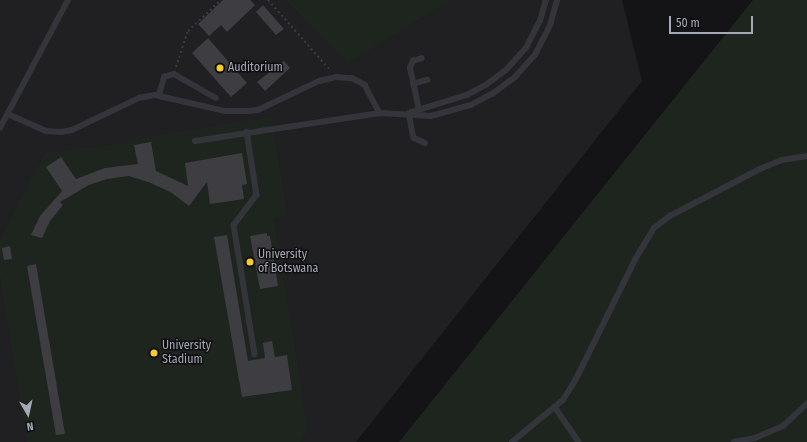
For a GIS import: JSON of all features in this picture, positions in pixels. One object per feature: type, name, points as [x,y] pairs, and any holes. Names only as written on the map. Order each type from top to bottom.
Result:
[{"type":"lane","points":[[0,128],[68,0]]},
{"type":"lane","points":[[409,113],[467,95],[486,85],[507,69],[526,48],[540,21],[546,0]]},
{"type":"lane","points":[[195,141],[380,113],[409,113],[431,116],[443,114],[471,105],[492,94],[515,77],[535,54],[550,25],[557,0]]},
{"type":"lane","points":[[418,110],[410,65],[415,60],[422,58]]},
{"type":"lane","points":[[160,95],[164,77],[174,74],[216,98]]},
{"type":"lane","points":[[8,114],[41,129],[61,132],[72,130],[139,98],[160,95],[225,111],[247,111],[265,107],[318,81],[336,76],[352,78],[366,85],[380,113]]},
{"type":"lane","points":[[413,84],[427,80]]},
{"type":"lane","points":[[409,113],[414,138],[425,143]]},
{"type":"lane","points":[[247,132],[257,195],[234,225],[255,354]]},
{"type":"lane","points":[[512,442],[555,407],[575,381],[636,258],[654,228],[670,216],[760,169],[782,160],[807,156]]},
{"type":"lane","points":[[734,442],[755,438],[783,426],[807,404]]},
{"type":"lane","points":[[555,407],[579,442]]},
{"type":"path","points":[[174,74],[188,31],[221,0]]},
{"type":"path","points":[[268,0],[336,76]]},
{"type":"shaded area","name":"University of Botswana","points":[[0,0],[622,0],[642,81],[356,442],[0,442]]},
{"type":"shaded area","points":[[286,0],[451,0],[348,63]]},
{"type":"shaded area","points":[[753,0],[807,0],[807,442],[399,442]]},
{"type":"shaded area","name":"University Stadium","points":[[271,117],[287,215],[274,218],[308,431],[300,442],[27,442],[0,276],[0,239],[45,153],[131,142],[131,140]]},
{"type":"building","points":[[223,0],[250,0],[255,5],[227,32],[221,25],[209,36],[198,24]]},
{"type":"building","points":[[263,5],[284,29],[276,35],[256,12]]},
{"type":"building","name":"Auditorium","points":[[208,38],[247,83],[231,97],[192,53]]},
{"type":"building","points":[[284,61],[290,68],[265,91],[257,82]]},
{"type":"building","points":[[151,142],[156,171],[188,186],[185,163],[242,153],[247,184],[242,185],[244,199],[210,204],[207,182],[189,206],[172,193],[151,183],[129,176],[107,179],[89,185],[60,202],[63,205],[50,221],[42,238],[31,235],[40,216],[62,191],[46,167],[61,157],[76,179],[105,168],[138,164],[134,145]]},
{"type":"building","points":[[267,233],[267,236],[270,236],[278,286],[260,289],[250,236]]},
{"type":"building","points":[[227,235],[248,361],[265,358],[263,343],[272,341],[275,357],[287,355],[292,390],[242,397],[214,237]]},
{"type":"building","points":[[10,246],[12,259],[4,260],[2,248]]},
{"type":"building","points":[[36,264],[65,434],[56,435],[27,266]]},
{"type":"place","name":"Auditorium","points":[[220,68]]},
{"type":"place","name":"University of Botswana","points":[[250,262]]},
{"type":"place","name":"University Stadium","points":[[154,353]]}]
